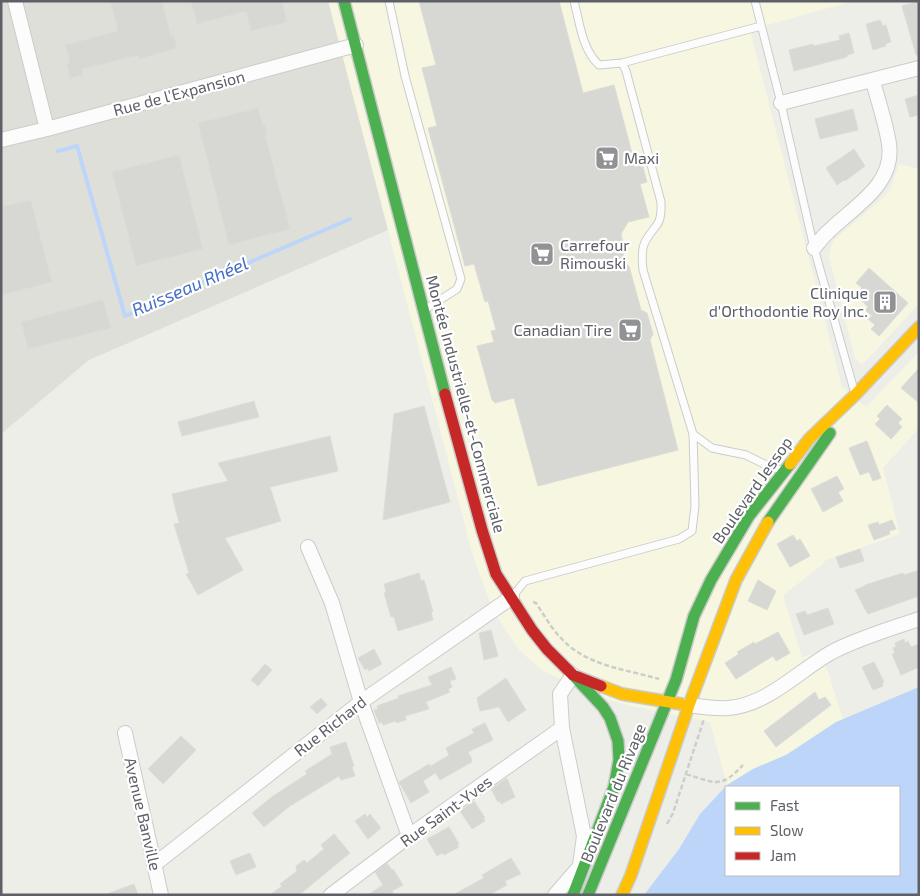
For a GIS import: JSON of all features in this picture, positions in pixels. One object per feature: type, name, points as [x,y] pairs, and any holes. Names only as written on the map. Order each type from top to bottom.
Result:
[{"type":"main road","name":"Montée Industrielle-et-Commerciale","points":[[344,1],[423,311],[482,530],[496,574],[536,635],[572,675],[622,694],[689,705]]},
{"type":"main road","name":"Boulevard Jessop","points":[[667,702],[676,680],[694,616],[711,580],[749,516],[809,439],[855,395],[919,327]]},
{"type":"main road","name":"Boulevard Jessop","points":[[689,705],[736,580],[764,528],[784,497],[822,446],[855,395]]},
{"type":"main road","points":[[572,675],[603,707],[610,718],[618,741],[619,760],[614,787],[574,895]]},
{"type":"main road","name":"Boulevard du Rivage","points":[[588,895],[667,702]]},
{"type":"main road","points":[[622,895],[631,875],[689,705]]},
{"type":"street","points":[[15,1],[47,129]]},
{"type":"street","name":"Rue de l'Expansion","points":[[1,140],[356,45]]},
{"type":"street","points":[[781,103],[919,68]]},
{"type":"street","points":[[814,248],[828,231],[877,187],[886,172],[889,159],[889,144],[873,81]]},
{"type":"street","points":[[308,547],[332,603],[361,702],[409,836]]},
{"type":"street","name":"Rue Richard","points":[[155,864],[361,702],[512,597]]},
{"type":"street","points":[[689,705],[707,708],[728,708],[762,699],[834,651],[858,640],[919,619]]},
{"type":"street","points":[[555,895],[580,866],[584,836],[562,728],[560,694],[572,675]]},
{"type":"street","name":"Rue Saint-Yves","points":[[331,895],[409,836],[562,728]]},
{"type":"street","name":"Avenue Banville","points":[[125,733],[161,895]]},
{"type":"lane","points":[[389,1],[405,76],[461,279],[458,290],[423,311]]},
{"type":"lane","points":[[574,1],[586,48],[591,58],[599,65],[622,63],[761,26]]},
{"type":"lane","points":[[755,1],[781,103],[814,248],[855,395]]},
{"type":"lane","points":[[512,597],[525,581],[679,538],[692,531],[695,506],[693,434],[644,270],[642,256],[645,242],[658,226],[662,215],[661,202],[626,71],[622,63]]},
{"type":"lane","points":[[693,434],[712,448],[746,455],[766,465],[784,470]]},
{"type":"path","points":[[512,597],[536,603],[561,638],[581,655],[608,666],[642,674]]},
{"type":"path","points":[[686,774],[706,781],[722,782],[732,777],[743,765]]},
{"type":"shaded area","points":[[1,1],[328,1],[388,230],[89,360],[1,434]]},
{"type":"shaded area","points":[[328,1],[853,1],[750,30],[842,387],[866,407],[919,352],[919,428],[883,468],[900,534],[826,560],[783,595],[802,658],[821,650],[843,719],[786,755],[753,769],[727,785],[710,722],[631,706],[599,697],[543,671],[519,650],[493,610],[473,556]]},
{"type":"shaded area","points":[[899,164],[919,169],[919,304],[863,364],[855,358],[829,257],[832,243],[835,239],[885,196],[891,187]]},
{"type":"water","points":[[919,687],[919,895],[644,895],[679,849],[700,814],[725,787],[725,876],[900,876],[900,786],[726,786],[753,769],[786,755],[836,722]]},
{"type":"building","points":[[110,1],[162,1],[171,37],[174,36],[177,48],[139,59],[138,55],[82,69],[83,75],[70,78],[67,64],[70,63],[65,45],[118,31]]},
{"type":"building","points":[[191,1],[282,1],[287,22],[251,31],[246,11],[197,24]]},
{"type":"building","name":"Carrefour Rimouski","points":[[419,1],[559,1],[583,93],[614,85],[633,157],[640,155],[647,182],[640,184],[649,217],[628,222],[621,234],[623,243],[620,243],[626,264],[629,266],[641,310],[647,313],[653,334],[650,340],[678,450],[538,486],[514,398],[495,403],[492,400],[477,346],[494,342],[491,331],[496,330],[488,301],[485,302],[474,264],[465,266],[428,128],[437,126],[422,68],[436,65]]},
{"type":"building","points":[[919,1],[919,55],[916,55],[902,6]]},
{"type":"building","points":[[880,20],[883,26],[886,25],[891,42],[885,44],[886,46],[873,50],[866,24]]},
{"type":"building","points":[[849,33],[854,53],[847,55],[847,57],[794,71],[789,50],[840,40],[839,36]]},
{"type":"building","points":[[919,95],[919,115],[910,117],[905,99]]},
{"type":"building","points":[[258,108],[263,126],[265,125],[267,135],[265,135],[290,229],[229,245],[198,123]]},
{"type":"building","points":[[853,109],[858,130],[820,139],[815,119]]},
{"type":"building","points":[[854,149],[865,166],[837,185],[826,168]]},
{"type":"building","points":[[179,155],[203,249],[136,266],[112,172]]},
{"type":"building","points":[[31,200],[52,282],[1,295],[1,207]]},
{"type":"building","name":"Clinique d'Orthodontie Roy Inc.","points":[[869,268],[908,303],[879,336],[871,329],[875,325],[868,319],[872,316],[865,310],[868,307],[862,301],[864,298],[858,293],[862,288],[856,283]]},
{"type":"building","points":[[103,300],[111,328],[28,349],[21,322]]},
{"type":"building","points":[[919,368],[919,403],[901,388]]},
{"type":"building","points":[[254,401],[259,417],[182,436],[178,422]]},
{"type":"building","points":[[887,405],[902,419],[898,423],[902,427],[891,439],[875,424],[880,419],[877,416]]},
{"type":"building","points":[[424,406],[450,502],[383,520],[394,414]]},
{"type":"building","points":[[330,436],[338,471],[270,487],[281,521],[225,538],[243,570],[198,595],[186,574],[189,573],[174,524],[179,523],[172,494],[228,481],[218,463]]},
{"type":"building","points":[[867,441],[881,478],[873,481],[869,472],[860,475],[849,448]]},
{"type":"building","points":[[837,476],[844,489],[838,492],[843,501],[823,512],[811,489]]},
{"type":"building","points":[[892,520],[896,529],[889,531],[890,534],[874,540],[868,525],[878,522],[879,525]]},
{"type":"building","points":[[793,535],[797,541],[800,539],[810,556],[790,567],[777,544]]},
{"type":"building","points":[[860,549],[864,561],[840,568],[836,557]]},
{"type":"building","points":[[919,570],[919,596],[868,614],[855,590],[903,573],[904,575]]},
{"type":"building","points":[[419,573],[421,581],[424,580],[433,612],[431,612],[433,620],[398,631],[394,617],[391,617],[384,593],[386,592],[384,584]]},
{"type":"building","points":[[758,580],[776,591],[767,610],[748,601]]},
{"type":"building","points":[[828,608],[834,624],[804,635],[796,614],[805,611],[807,615]]},
{"type":"building","points":[[491,630],[498,656],[484,660],[479,633]]},
{"type":"building","points":[[778,632],[790,653],[776,661],[773,656],[736,679],[725,663],[739,654],[737,652],[754,642],[755,644]]},
{"type":"building","points":[[904,639],[905,643],[908,641],[911,647],[919,644],[919,667],[901,675],[892,654],[895,653],[893,648],[896,647],[895,643]]},
{"type":"building","points":[[374,649],[382,664],[369,671],[368,668],[365,670],[358,658]]},
{"type":"building","points":[[874,662],[884,682],[882,683],[883,686],[873,690],[862,667]]},
{"type":"building","points":[[265,664],[272,670],[258,686],[251,680]]},
{"type":"building","points":[[451,667],[456,679],[450,681],[452,687],[448,689],[450,692],[426,702],[429,709],[405,716],[406,720],[396,723],[396,721],[383,725],[382,722],[379,723],[374,710],[378,709],[377,706],[399,698],[398,696],[432,685],[428,677]]},
{"type":"building","points":[[506,678],[526,710],[508,722],[499,707],[480,711],[477,698]]},
{"type":"building","points":[[815,692],[819,700],[825,697],[831,705],[776,747],[764,731]]},
{"type":"building","points":[[321,698],[327,705],[317,714],[310,707]]},
{"type":"building","points":[[485,723],[493,740],[468,752],[472,762],[440,780],[431,766],[449,755],[446,748],[474,733],[472,729]]},
{"type":"building","points":[[181,736],[196,750],[163,784],[148,769]]},
{"type":"building","points":[[346,742],[354,766],[352,767],[355,776],[341,780],[339,776],[290,806],[264,827],[252,813],[273,796],[307,774],[305,771],[332,754],[330,747]]},
{"type":"building","points":[[429,764],[435,773],[423,781],[429,792],[411,803],[399,782]]},
{"type":"building","points":[[507,778],[515,797],[501,804],[491,789]]},
{"type":"building","points":[[474,801],[485,821],[472,829],[460,811]]},
{"type":"building","points":[[365,814],[367,817],[370,814],[381,828],[368,839],[355,821]]},
{"type":"building","points":[[449,827],[459,847],[444,855],[442,853],[437,856],[427,839]]},
{"type":"building","points":[[334,834],[350,853],[299,895],[270,895],[282,886],[280,884],[297,871],[296,866],[304,860],[307,863],[324,849],[321,845]]},
{"type":"building","points":[[250,853],[256,867],[236,875],[230,861]]},
{"type":"building","points":[[511,858],[521,874],[505,881],[507,885],[489,895],[453,895],[484,878],[482,875]]},
{"type":"building","points":[[387,863],[403,885],[392,891],[394,895],[368,895],[383,885],[375,872]]},
{"type":"building","points":[[134,884],[138,895],[107,895],[107,894]]},
{"type":"waterway","name":"Ruisseau Rhéel","points":[[58,151],[77,146],[125,316],[350,219]]},
{"type":"traffic: fast","points":[[344,1],[445,394]]},
{"type":"traffic: fast","points":[[768,522],[830,433]]},
{"type":"traffic: fast","points":[[588,895],[676,680],[694,616],[711,580],[749,516],[790,464]]},
{"type":"traffic: fast","points":[[573,675],[603,707],[610,718],[618,741],[619,760],[614,787],[573,895]]},
{"type":"traffic: slow","points":[[790,464],[809,439],[855,395],[919,327]]},
{"type":"traffic: slow","points":[[622,895],[631,875],[689,705],[736,580],[768,522]]},
{"type":"traffic: slow","points":[[601,686],[622,694],[681,704]]},
{"type":"traffic: jam","points":[[445,394],[496,574],[532,630],[547,649],[573,675],[601,686]]},
{"type":"place","name":"Maxi","points":[[607,158]]},
{"type":"place","name":"Carrefour Rimouski","points":[[542,254]]},
{"type":"place","name":"Clinique d'Orthodontie Roy Inc.","points":[[885,302]]},
{"type":"place","name":"Canadian Tire","points":[[630,330]]}]
